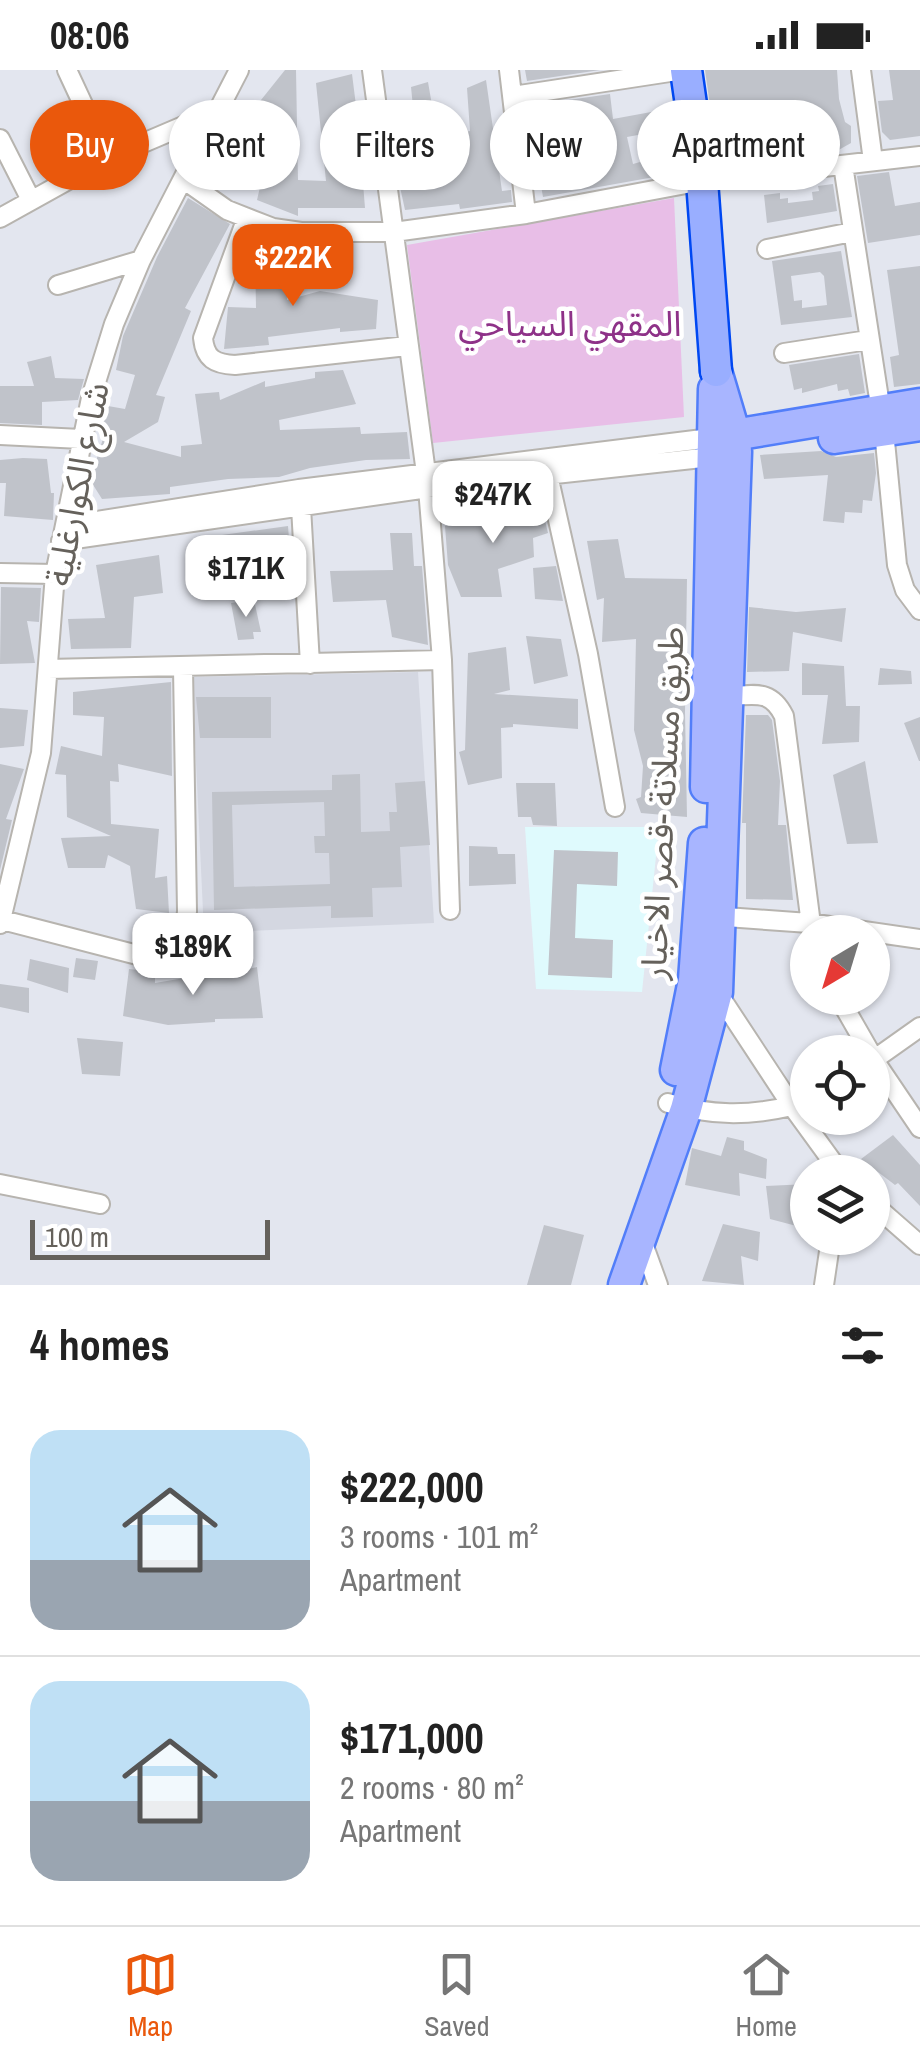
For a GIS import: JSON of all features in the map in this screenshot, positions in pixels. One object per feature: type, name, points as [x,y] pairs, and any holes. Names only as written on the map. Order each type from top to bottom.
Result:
[{"type":"highway","points":[[684,70],[689,100]]},
{"type":"highway","points":[[703,190],[716,371]]},
{"type":"main road","points":[[716,371],[723,446],[882,420],[920,404]]},
{"type":"main road","points":[[882,420],[920,424]]},
{"type":"main road","name":"طريق مسلاتة -قصر الاخيار","points":[[603,1285],[677,1106],[692,995],[710,916],[705,830],[718,696],[723,446]]},
{"type":"main road","points":[[624,1285],[677,1106],[718,992],[710,916]]},
{"type":"street","points":[[67,70],[81,100]]},
{"type":"street","name":"شارع الكوارغلية","points":[[222,100],[238,70]]},
{"type":"street","points":[[372,70],[427,481],[442,660],[450,910]]},
{"type":"street","points":[[509,70],[526,214]]},
{"type":"street","points":[[513,96],[684,70]]},
{"type":"street","points":[[861,70],[874,161]]},
{"type":"street","points":[[0,140],[31,200]]},
{"type":"street","points":[[840,165],[920,156]]},
{"type":"street","points":[[843,165],[882,420],[897,565],[905,590],[920,610]]},
{"type":"street","points":[[0,218],[49,190]]},
{"type":"street","name":"شارع الكوارغلية","points":[[1,922],[41,753],[55,574],[81,438],[114,324],[140,260],[177,190]]},
{"type":"street","points":[[201,190],[246,220],[302,232],[394,232],[658,190]]},
{"type":"street","points":[[246,220],[203,338],[204,351],[210,358],[219,364],[235,365],[407,346]]},
{"type":"street","points":[[767,249],[852,232]]},
{"type":"street","points":[[58,285],[140,260]]},
{"type":"street","points":[[784,352],[868,340]]},
{"type":"street","points":[[0,435],[81,438]]},
{"type":"street","points":[[63,534],[301,506],[427,481],[723,446]]},
{"type":"street","points":[[63,534],[299,489],[548,475],[723,446]]},
{"type":"street","points":[[548,475],[588,654],[616,806]]},
{"type":"street","points":[[301,506],[310,664]]},
{"type":"street","points":[[0,573],[55,574]]},
{"type":"street","points":[[48,670],[442,660]]},
{"type":"street","points":[[1,922],[152,958],[179,948],[186,932],[187,912],[183,668]]},
{"type":"street","points":[[718,696],[765,694],[777,702],[784,716],[809,915]]},
{"type":"street","points":[[710,916],[790,926]]},
{"type":"street","points":[[890,936],[920,939]]},
{"type":"street","points":[[718,992],[790,1089]]},
{"type":"street","points":[[890,1046],[920,1026]]},
{"type":"street","points":[[890,1084],[920,1128]]},
{"type":"street","points":[[677,1106],[721,1115],[754,1114],[790,1105]]},
{"type":"street","points":[[0,1184],[100,1204]]},
{"type":"street","points":[[890,1219],[920,1245]]},
{"type":"street","points":[[641,1238],[658,1285]]},
{"type":"street","points":[[824,1285],[828,1255]]},
{"type":"shaded area","points":[[418,672],[434,923],[204,933],[192,677]]},
{"type":"shaded area","points":[[525,827],[659,827],[642,992],[536,989]]},
{"type":"green space","name":"المقهي السياحي","points":[[674,198],[684,417],[433,443],[407,245]]},
{"type":"building","points":[[285,70],[296,70],[297,100],[261,100]]},
{"type":"building","points":[[525,70],[600,70],[527,81]]},
{"type":"building","points":[[705,70],[837,70],[839,100],[709,100]]},
{"type":"building","points":[[889,70],[920,70],[920,136],[890,140],[882,132],[878,101],[893,100]]},
{"type":"building","points":[[352,74],[355,100],[320,100],[320,122],[316,83]]},
{"type":"building","points":[[486,80],[490,190],[511,190],[512,202],[460,209],[459,204],[405,210],[401,190],[470,190],[467,88]]},
{"type":"building","points":[[428,82],[431,100],[412,100],[411,87]]},
{"type":"building","points":[[610,94],[611,100],[568,100]]},
{"type":"building","points":[[840,103],[845,122],[851,126],[851,143],[840,149]]},
{"type":"building","points":[[637,115],[637,135],[627,137],[633,164],[637,163],[637,180],[617,184],[617,118]]},
{"type":"building","points":[[889,172],[895,206],[920,202],[920,235],[868,243],[857,176]]},
{"type":"building","points":[[300,180],[320,181],[320,190],[364,190],[365,208],[298,208],[298,216],[257,200],[259,190],[300,190]]},
{"type":"building","points":[[542,190],[582,190],[543,197]]},
{"type":"building","points":[[834,190],[837,211],[767,223],[764,195],[780,193],[780,199],[788,198],[788,203],[813,200],[812,192]]},
{"type":"building","points":[[188,198],[230,224],[185,308],[191,311],[156,395],[165,397],[158,422],[124,442],[181,457],[181,446],[202,444],[195,394],[219,392],[220,400],[265,381],[265,387],[315,378],[315,372],[343,370],[356,404],[279,420],[280,430],[360,427],[361,434],[407,432],[410,459],[366,460],[279,477],[170,487],[170,494],[102,499],[90,480],[107,426],[103,422],[108,406],[125,409],[135,375],[116,370],[123,336]]},
{"type":"building","points":[[841,251],[852,317],[781,325],[772,261]],"holes":[[[820,272],[824,276],[827,305],[802,308],[802,300],[794,301],[791,276]]]},
{"type":"building","points":[[255,252],[287,253],[287,282],[279,286],[287,287],[287,300],[320,291],[378,300],[376,329],[340,332],[340,328],[268,337],[269,345],[224,349],[228,307],[256,308]]},
{"type":"building","points":[[920,266],[920,384],[894,387],[890,357],[899,355],[887,270]]},
{"type":"building","points":[[859,354],[865,393],[850,396],[848,389],[838,391],[837,384],[802,393],[802,388],[794,390],[789,365]]},
{"type":"building","points":[[51,356],[55,378],[84,379],[78,400],[42,402],[42,425],[0,423],[0,386],[34,386],[27,362]]},
{"type":"building","points":[[821,451],[836,457],[874,453],[872,501],[863,500],[862,513],[845,512],[844,523],[823,521],[828,475],[764,479],[760,455]]},
{"type":"building","points":[[47,459],[54,493],[53,520],[4,516],[6,483],[0,483],[0,460]]},
{"type":"building","points":[[525,494],[530,511],[541,504],[548,533],[533,538],[534,557],[498,569],[502,597],[461,597],[448,565],[445,526],[499,522],[494,500]]},
{"type":"building","points":[[288,526],[292,576],[250,583],[247,569],[229,572],[222,535]]},
{"type":"building","points":[[390,533],[412,533],[414,566],[422,566],[428,645],[392,637],[386,600],[333,602],[330,571],[393,570]]},
{"type":"building","points":[[618,539],[625,578],[687,579],[687,817],[641,813],[636,799],[641,797],[643,766],[634,730],[636,639],[602,642],[604,598],[597,600],[587,541]]},
{"type":"building","points":[[159,555],[163,593],[134,597],[131,648],[71,649],[68,619],[105,618],[96,565]]},
{"type":"building","points":[[556,566],[563,601],[535,599],[533,568]]},
{"type":"building","points":[[1,587],[41,588],[39,622],[27,621],[35,663],[0,664]]},
{"type":"building","points":[[254,600],[261,632],[253,632],[254,639],[238,640],[231,603]]},
{"type":"building","points":[[749,607],[796,612],[846,608],[842,642],[793,632],[789,671],[747,672]]},
{"type":"building","points":[[526,636],[561,639],[568,676],[534,684]]},
{"type":"building","points":[[506,647],[510,690],[494,694],[578,699],[578,729],[513,724],[501,728],[502,778],[468,785],[459,752],[465,750],[468,653]]},
{"type":"building","points":[[802,663],[844,666],[846,706],[860,706],[859,742],[822,744],[828,695],[802,695]]},
{"type":"building","points":[[880,668],[911,671],[912,684],[878,685]]},
{"type":"building","points":[[171,682],[172,776],[118,764],[119,782],[110,781],[111,824],[159,829],[155,878],[167,876],[169,913],[136,909],[130,866],[108,855],[105,868],[68,868],[61,838],[111,836],[67,817],[66,775],[55,774],[61,746],[102,756],[104,717],[73,715],[73,692]]},
{"type":"building","points":[[196,697],[271,697],[271,738],[200,738]]},
{"type":"building","points":[[0,708],[28,710],[24,746],[0,748]]},
{"type":"building","points":[[746,715],[768,715],[772,720],[780,781],[778,825],[786,825],[793,900],[746,899],[746,823],[742,823]]},
{"type":"building","points":[[920,717],[920,761],[919,761],[904,723]]},
{"type":"building","points":[[865,761],[878,843],[847,844],[833,775]]},
{"type":"building","points":[[0,764],[24,769],[6,819],[12,820],[0,870]]},
{"type":"building","points":[[360,774],[361,832],[390,831],[389,812],[397,812],[395,783],[425,781],[430,845],[400,847],[402,887],[372,888],[373,917],[331,918],[331,906],[214,910],[212,792],[332,790],[332,775]],"holes":[[[324,802],[325,836],[314,836],[315,853],[329,853],[330,884],[234,887],[232,805]]]},
{"type":"building","points":[[516,783],[555,783],[557,826],[533,825],[531,817],[518,817]]},
{"type":"building","points":[[469,846],[497,847],[498,854],[515,854],[516,884],[469,886]]},
{"type":"building","points":[[554,850],[618,852],[617,886],[577,884],[575,938],[613,940],[612,978],[548,975]]},
{"type":"building","points":[[76,958],[98,961],[95,980],[73,977]]},
{"type":"building","points":[[30,959],[69,968],[68,993],[27,980]]},
{"type":"building","points":[[257,967],[263,1018],[168,1025],[123,1016],[129,969],[155,972],[155,983]]},
{"type":"building","points":[[0,984],[29,988],[29,1013],[0,1007]]},
{"type":"building","points":[[77,1038],[123,1042],[120,1076],[82,1074]]},
{"type":"building","points":[[893,1135],[920,1165],[920,1206],[898,1183],[890,1181],[890,1155],[866,1155]]},
{"type":"building","points":[[727,1137],[744,1141],[744,1150],[767,1159],[766,1179],[739,1173],[740,1196],[685,1185],[692,1148],[721,1156]]},
{"type":"building","points":[[790,1185],[790,1224],[770,1219],[766,1186]]},
{"type":"building","points":[[723,1224],[760,1232],[758,1261],[741,1256],[744,1285],[702,1281]]},
{"type":"building","points":[[544,1225],[584,1235],[571,1285],[527,1285]]}]
